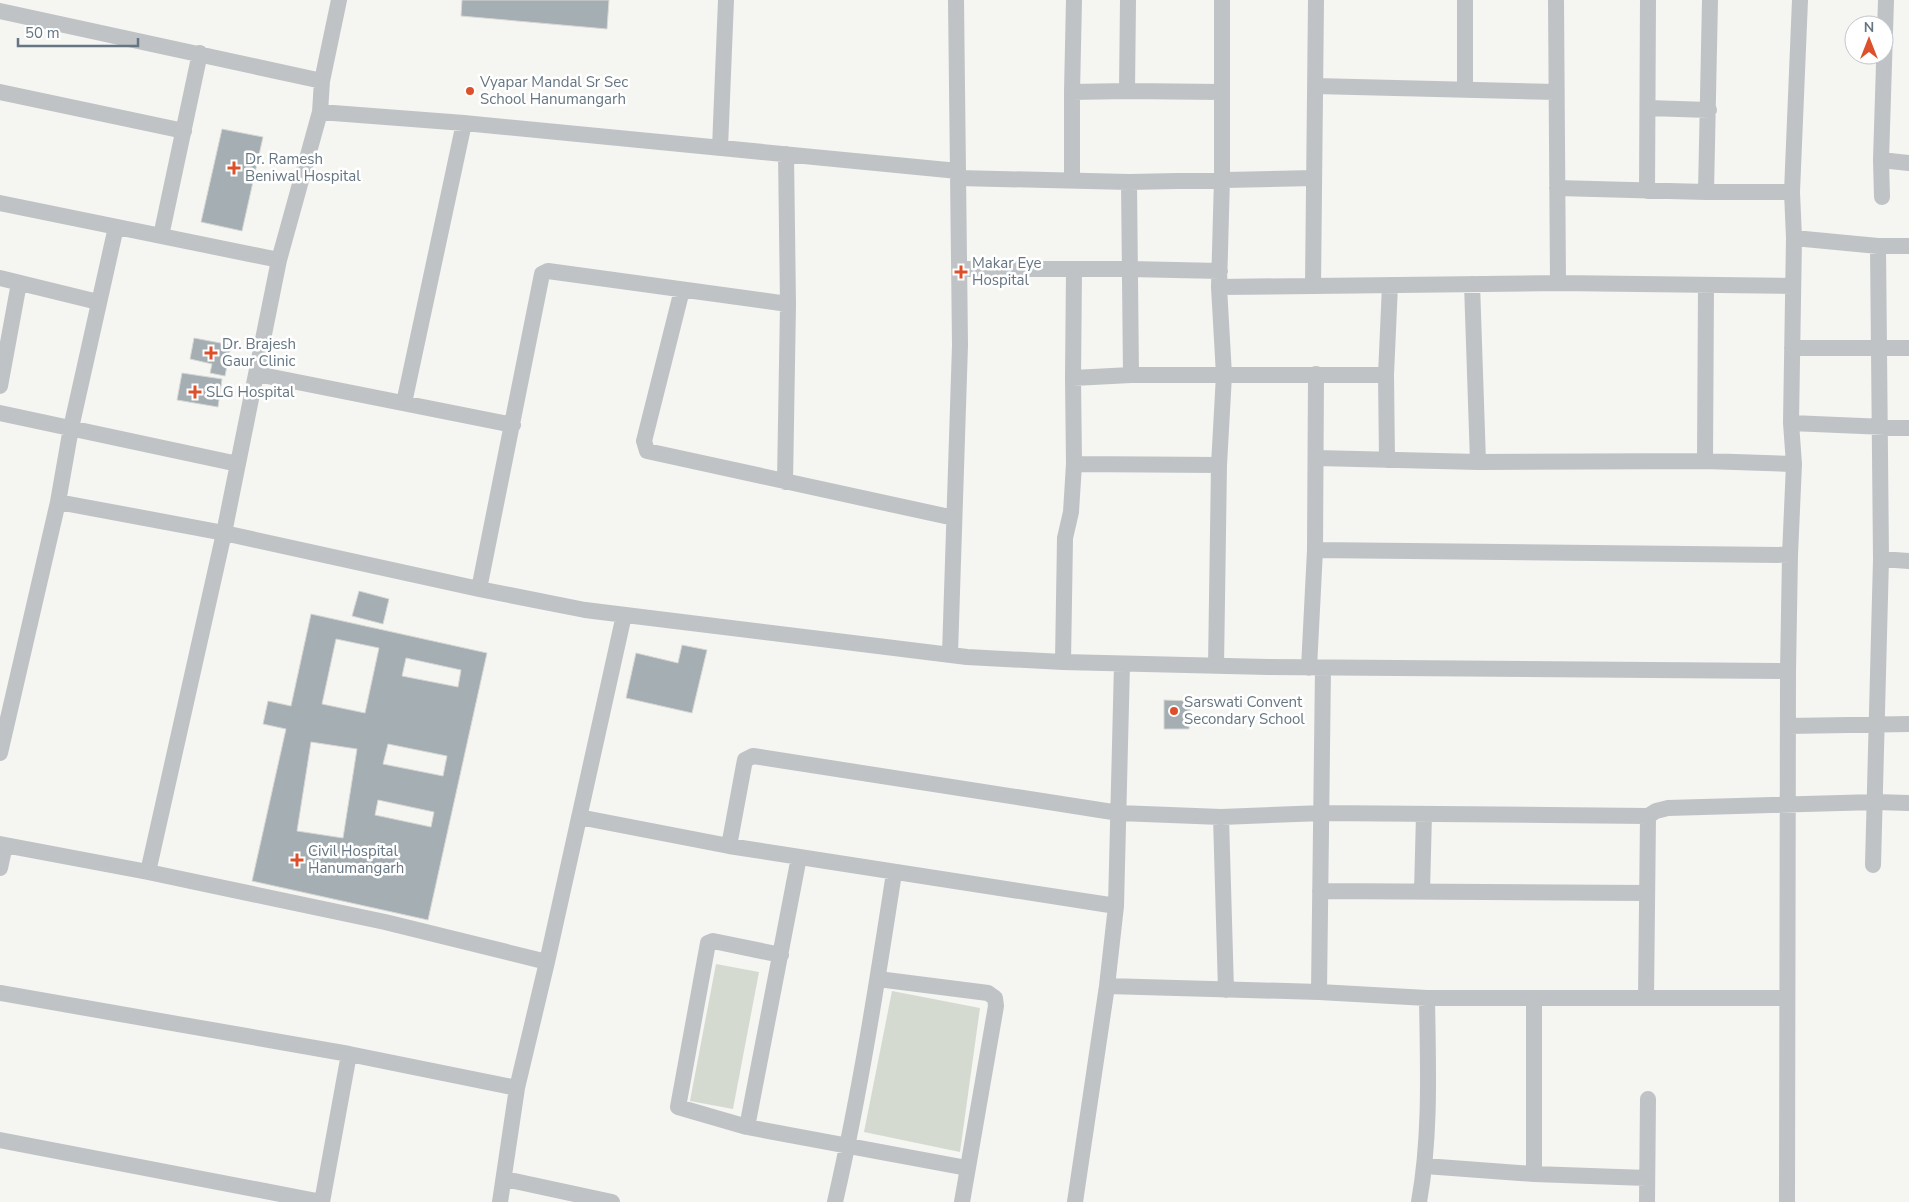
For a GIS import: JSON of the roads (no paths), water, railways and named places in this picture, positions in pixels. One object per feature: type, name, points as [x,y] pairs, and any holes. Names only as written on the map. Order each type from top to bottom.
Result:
[{"type":"street","points":[[148,872],[224,533],[279,260],[320,112],[322,81],[339,0]]},
{"type":"street","points":[[720,148],[726,0]]},
{"type":"street","points":[[950,654],[960,345],[956,0]]},
{"type":"street","points":[[1072,180],[1074,0]]},
{"type":"street","points":[[1127,91],[1128,0]]},
{"type":"street","points":[[1216,666],[1219,465],[1224,375],[1219,279],[1222,178],[1222,0]]},
{"type":"street","points":[[1313,286],[1316,0]]},
{"type":"street","points":[[1465,0],[1465,90]]},
{"type":"street","points":[[1556,0],[1558,283]]},
{"type":"street","points":[[1647,191],[1648,0]]},
{"type":"street","points":[[1706,192],[1710,0]]},
{"type":"street","points":[[1787,1202],[1788,671],[1794,464],[1791,423],[1794,238],[1792,192],[1800,0]]},
{"type":"street","points":[[1882,197],[1881,160],[1886,0]]},
{"type":"street","points":[[0,11],[322,81]]},
{"type":"street","points":[[161,236],[200,53]]},
{"type":"street","points":[[1315,86],[1556,92]]},
{"type":"street","points":[[0,92],[184,131]]},
{"type":"street","points":[[1072,92],[1221,92]]},
{"type":"street","points":[[1648,108],[1709,110]]},
{"type":"street","points":[[320,112],[464,123],[786,154],[958,174],[1129,182],[1222,178],[1314,178]]},
{"type":"street","points":[[404,403],[464,123]]},
{"type":"street","points":[[785,482],[788,304],[786,154]]},
{"type":"street","points":[[1881,160],[1909,163]]},
{"type":"street","points":[[1129,182],[1131,375]]},
{"type":"street","points":[[1557,188],[1792,192]]},
{"type":"street","points":[[0,203],[279,260]]},
{"type":"street","points":[[0,754],[58,502],[98,302],[116,227]]},
{"type":"street","points":[[1794,238],[1878,246],[1909,246]]},
{"type":"street","points":[[1873,866],[1881,560],[1878,246]]},
{"type":"street","points":[[959,269],[1130,269],[1219,279],[1313,286],[1558,283],[1793,286]]},
{"type":"street","points":[[1063,662],[1066,538],[1071,512],[1074,464],[1074,270]]},
{"type":"street","points":[[479,589],[540,281],[545,272],[788,304]]},
{"type":"street","points":[[0,278],[98,302]]},
{"type":"street","points":[[0,386],[19,283]]},
{"type":"street","points":[[1472,284],[1478,462]]},
{"type":"street","points":[[1705,461],[1706,284]]},
{"type":"street","points":[[1387,460],[1386,375],[1390,285]]},
{"type":"street","points":[[682,290],[644,441],[645,449],[651,452],[785,482],[954,518]]},
{"type":"street","points":[[1792,348],[1909,348]]},
{"type":"street","points":[[257,374],[513,425]]},
{"type":"street","points":[[1316,374],[1316,668],[1322,813],[1319,992]]},
{"type":"street","points":[[1073,378],[1131,375],[1386,375]]},
{"type":"street","points":[[0,413],[238,464]]},
{"type":"street","points":[[1791,423],[1909,428]]},
{"type":"street","points":[[1317,458],[1478,462],[1705,461],[1794,464]]},
{"type":"street","points":[[1074,464],[1219,465]]},
{"type":"street","points":[[58,502],[224,533],[479,589],[585,610],[950,654],[1063,662],[1216,666],[1788,671]]},
{"type":"street","points":[[1315,550],[1790,555]]},
{"type":"street","points":[[1881,560],[1909,561]]},
{"type":"street","points":[[500,1202],[505,1179],[517,1088],[624,615]]},
{"type":"street","points":[[1075,1202],[1108,986],[1116,906],[1122,664]]},
{"type":"street","points":[[1788,726],[1909,724]]},
{"type":"street","points":[[729,846],[745,760],[752,756],[1119,813],[1221,817],[1322,813],[1648,816],[1656,810],[1668,808],[1876,802],[1909,803]]},
{"type":"street","points":[[1422,892],[1424,814]]},
{"type":"street","points":[[1646,998],[1648,816]]},
{"type":"street","points":[[579,817],[729,846],[1116,906]]},
{"type":"street","points":[[1221,817],[1226,990]]},
{"type":"street","points":[[0,868],[3,844],[148,872],[385,922],[547,962]]},
{"type":"street","points":[[747,1127],[799,857]]},
{"type":"street","points":[[835,1202],[848,1146],[878,979],[894,873]]},
{"type":"street","points":[[1320,891],[1647,892]]},
{"type":"street","points":[[781,955],[713,941],[707,944],[677,1105],[679,1108],[747,1127],[967,1168]]},
{"type":"street","points":[[878,979],[988,993],[995,998],[996,1003],[962,1202]]},
{"type":"street","points":[[1108,986],[1319,992],[1427,998],[1787,998]]},
{"type":"street","points":[[0,993],[349,1054],[517,1088]]},
{"type":"street","points":[[1418,1202],[1425,1166],[1428,1082],[1427,998]]},
{"type":"street","points":[[1534,998],[1534,1174]]},
{"type":"street","points":[[0,1140],[322,1202],[349,1054]]},
{"type":"street","points":[[1647,1202],[1648,1099]]},
{"type":"street","points":[[1425,1166],[1534,1174],[1647,1178]]},
{"type":"street","points":[[505,1179],[612,1202]]},
{"type":"place","name":"Vyapar Mandal Sr Sec School Hanumangarh","points":[[470,91]]},
{"type":"place","name":"Dr. Ramesh Beniwal Hospital","points":[[234,168]]},
{"type":"place","name":"Makar Eye Hospital","points":[[961,272]]},
{"type":"place","name":"Dr. Brajesh Gaur Clinic","points":[[211,353]]},
{"type":"place","name":"SLG Hospital","points":[[195,392]]},
{"type":"place","name":"Sarswati Convent Secondary School","points":[[1174,711]]},
{"type":"place","name":"Civil Hospital Hanumangarh","points":[[297,860]]}]
